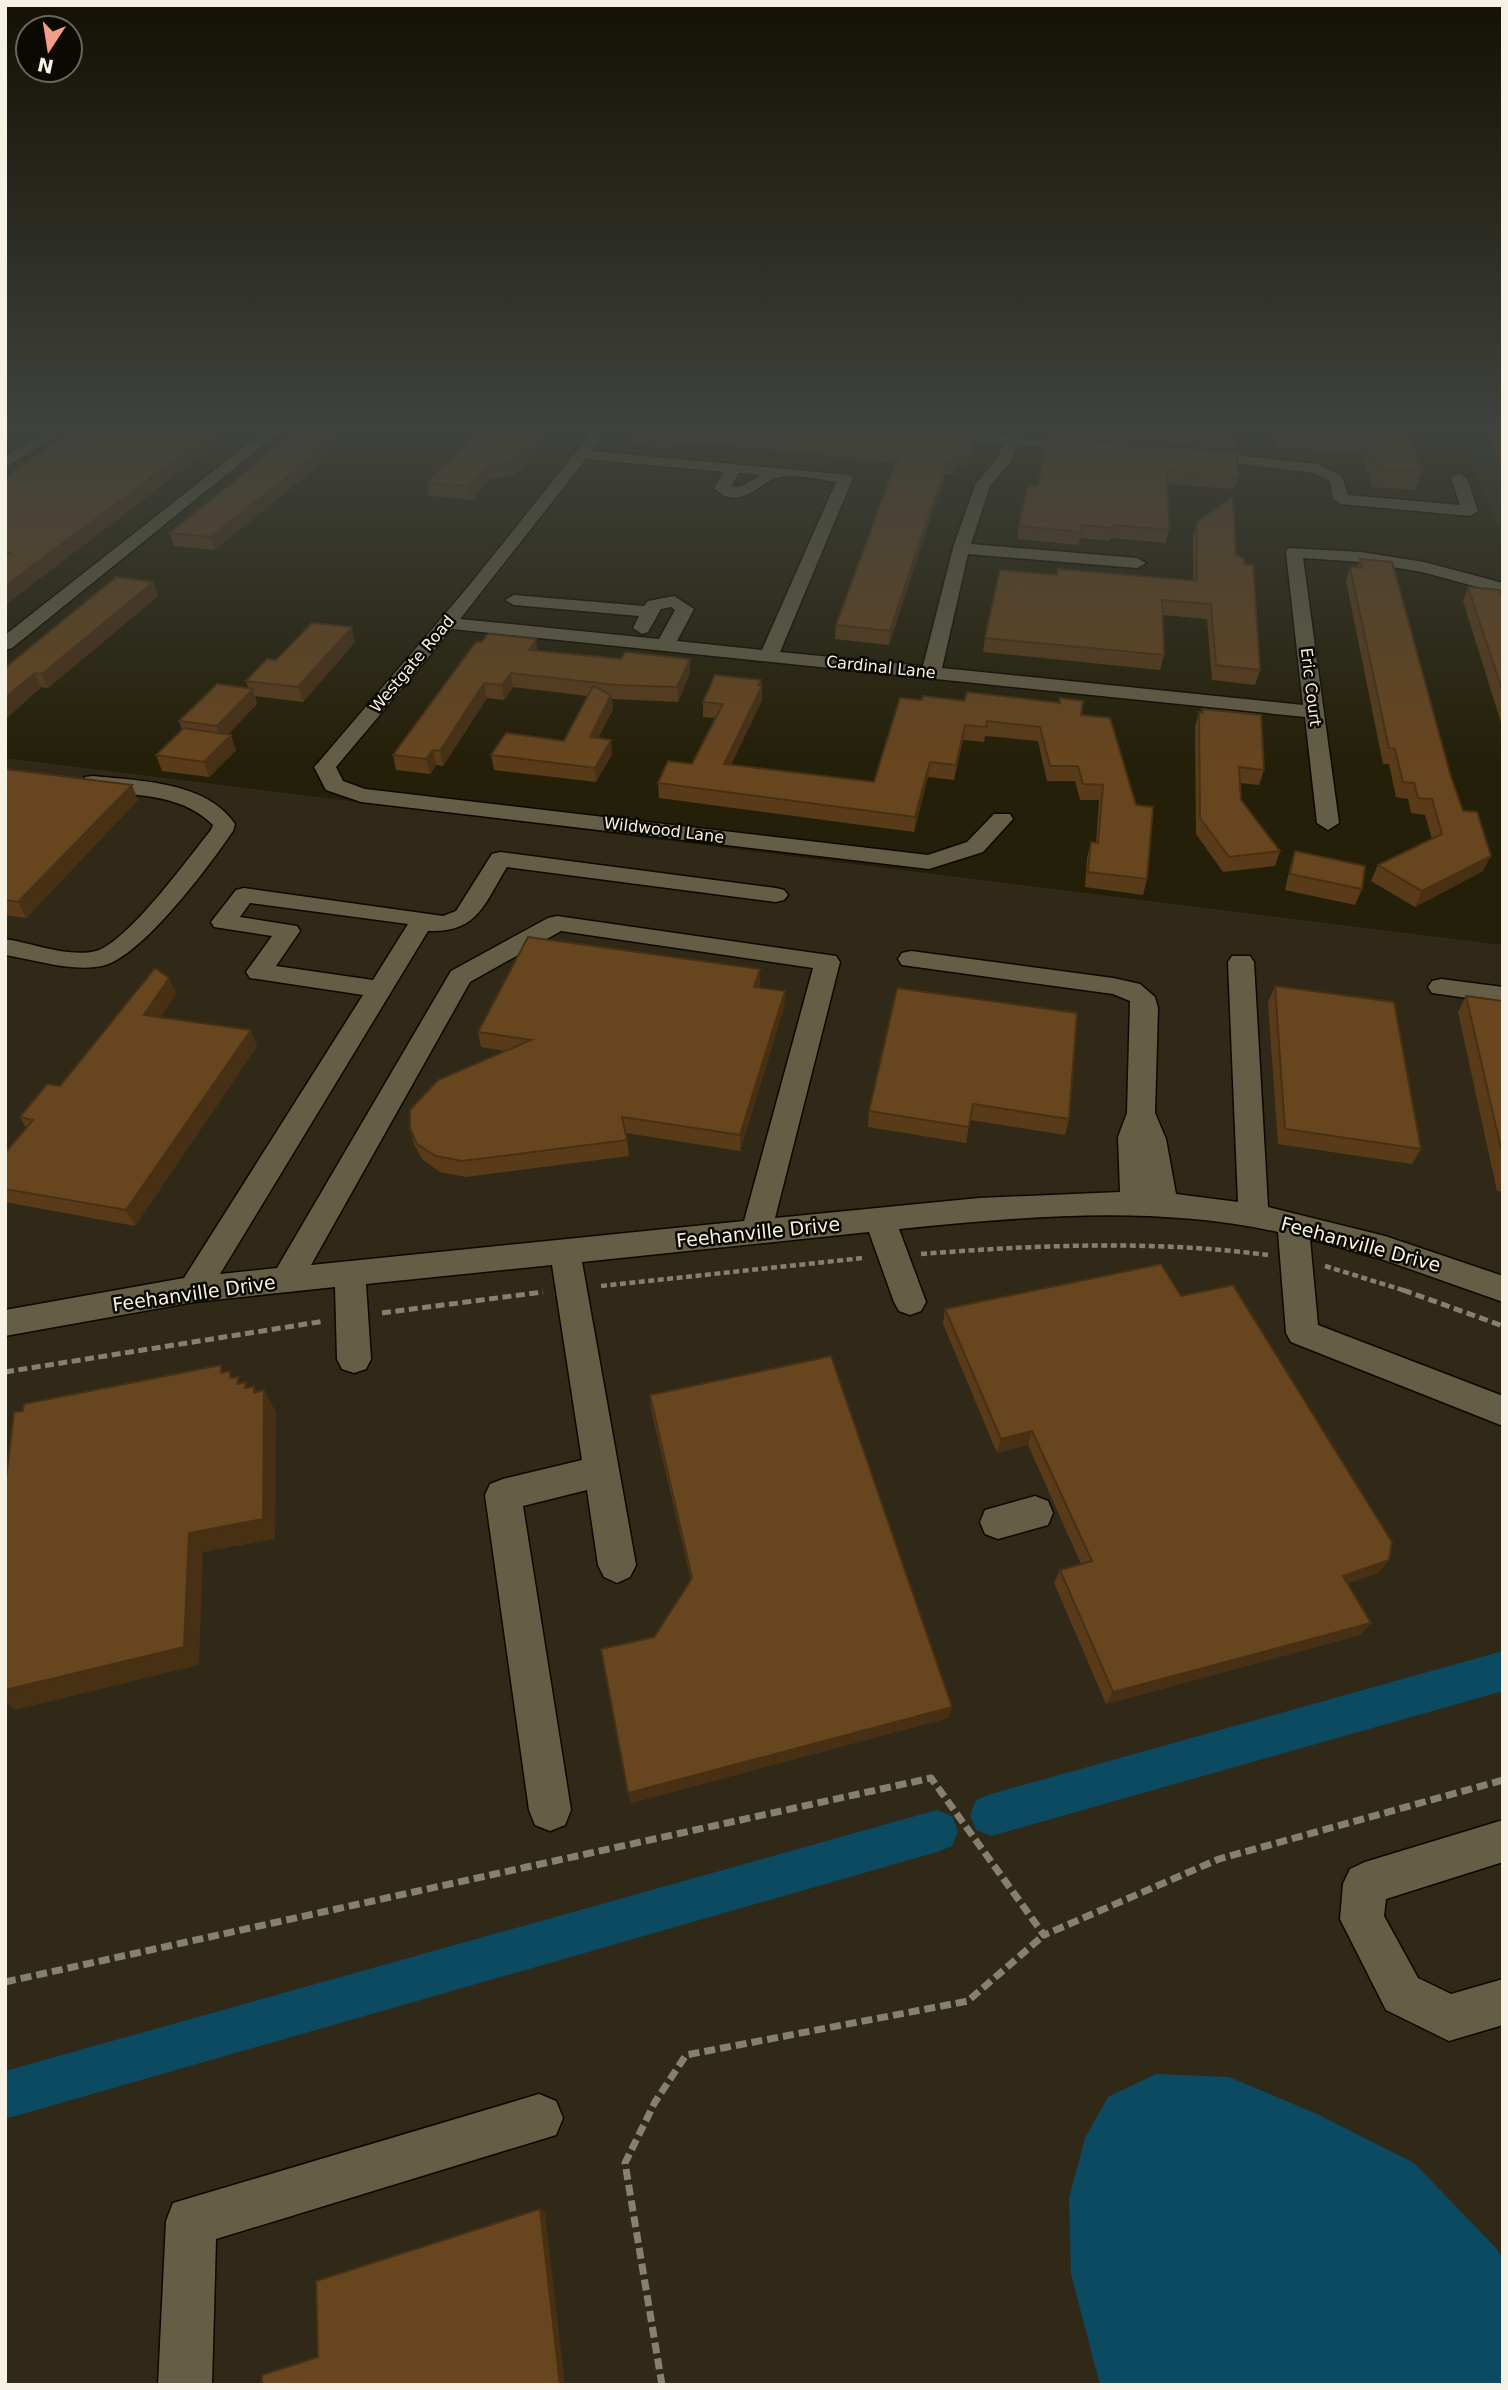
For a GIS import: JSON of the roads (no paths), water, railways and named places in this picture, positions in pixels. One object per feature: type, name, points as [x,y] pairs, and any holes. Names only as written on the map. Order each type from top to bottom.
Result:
[{"type":"street","points":[[5,644],[137,540]]},
{"type":"street","name":"Westgate Road","points":[[325,767],[447,623],[513,540]]},
{"type":"street","points":[[769,656],[819,540]]},
{"type":"street","points":[[931,673],[964,540]]},
{"type":"street","points":[[961,548],[1137,563]]},
{"type":"street","name":"Eric Court","points":[[1328,823],[1294,552],[1361,557],[1424,567],[1503,589]]},
{"type":"street","points":[[514,600],[650,612]]},
{"type":"street","points":[[634,642],[654,605],[674,601],[685,609],[665,645]]},
{"type":"street","name":"Cardinal Lane","points":[[447,623],[1314,712]]},
{"type":"street","name":"Wildwood Lane","points":[[325,767],[334,785],[361,795],[929,862],[975,847],[1002,819]]},
{"type":"street","points":[[5,947],[89,959],[113,955],[132,937],[222,831],[224,824],[217,815],[176,795],[71,779]]},
{"type":"street","points":[[420,923],[446,924],[465,916],[500,859],[776,895]]},
{"type":"street","points":[[194,1289],[380,989],[420,923],[423,919],[244,895],[223,922],[288,931],[259,972],[380,989]]},
{"type":"street","points":[[286,1280],[460,977],[557,923],[827,962],[756,1232]]},
{"type":"street","points":[[911,959],[1112,986],[1131,990],[1142,997],[1145,1008],[1141,1113],[1132,1137],[1149,1205]]},
{"type":"street","points":[[1241,962],[1254,1217]]},
{"type":"street","points":[[1441,987],[1503,995]]},
{"type":"street","name":"Feehanville Drive","points":[[5,1323],[194,1289],[979,1209],[1149,1205],[1293,1224],[1431,1262],[1503,1289]]},
{"type":"street","points":[[880,1219],[910,1302]]},
{"type":"street","points":[[1293,1224],[1302,1333],[1503,1411]]},
{"type":"street","points":[[565,1252],[617,1565]]},
{"type":"street","points":[[350,1274],[354,1359]]},
{"type":"street","points":[[550,1810],[503,1495],[600,1471]]},
{"type":"street","points":[[998,1522],[1035,1513]]},
{"type":"street","points":[[1503,1841],[1365,1884],[1362,1919],[1402,1994],[1449,2018],[1503,2002]]},
{"type":"street","points":[[185,2385],[191,2221],[538,2118]]},
{"type":"water","points":[[1156,2074],[1229,2077],[1317,2114],[1414,2163],[1496,2248],[1503,2259],[1503,2385],[1100,2385],[1071,2274],[1069,2198],[1085,2138],[1108,2097]]},
{"type":"waterway","points":[[991,1815],[1503,1671]]},
{"type":"waterway","points":[[5,2095],[937,1831]]}]
